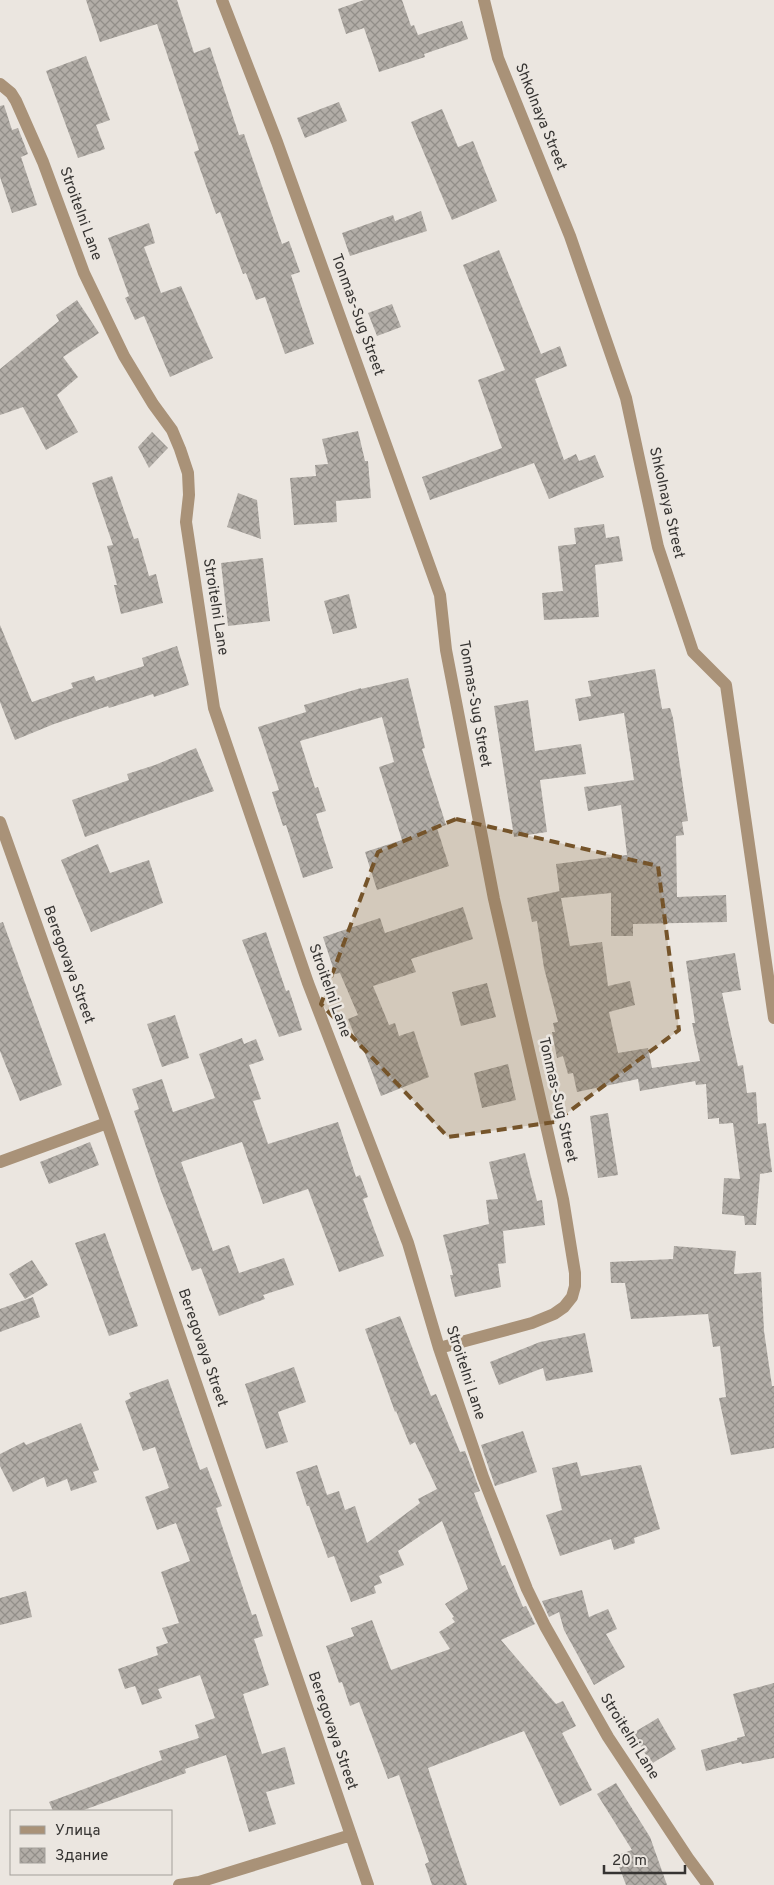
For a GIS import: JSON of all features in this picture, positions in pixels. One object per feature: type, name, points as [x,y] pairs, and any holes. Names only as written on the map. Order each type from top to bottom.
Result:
[{"type":"street","name":"Tonmas-Sug Street","points":[[222,0],[277,142],[440,595],[446,650],[494,899],[563,1199],[575,1273],[575,1286],[572,1297],[564,1307],[554,1314],[532,1323],[439,1348]]},
{"type":"street","name":"Shkolnaya Street","points":[[484,0],[498,58],[570,236],[626,398],[658,546],[693,652],[726,685],[774,1018]]},
{"type":"street","name":"Stroitelni Lane","points":[[0,84],[16,100],[43,162],[84,273],[124,356],[153,404],[172,430],[180,449],[188,473],[186,522],[214,708],[308,983],[408,1243],[439,1348],[483,1478],[545,1626],[608,1736],[708,1885]]},
{"type":"street","name":"Beregovaya Street","points":[[0,822],[108,1123],[368,1885]]},
{"type":"street","points":[[0,1162],[108,1123]]},
{"type":"street","points":[[179,1885],[198,1882],[351,1835]]},
{"type":"highlighted area","points":[[456,819],[658,866],[679,1030],[555,1122],[448,1137],[321,1004],[378,852]]},
{"type":"building","points":[[86,0],[177,0],[194,53],[210,47],[239,135],[244,134],[282,244],[289,241],[300,272],[291,275],[314,344],[285,354],[265,297],[256,300],[246,273],[243,274],[220,212],[216,214],[194,152],[199,150],[157,24],[100,42]]},
{"type":"building","points":[[364,0],[402,0],[411,26],[414,25],[418,35],[462,21],[468,39],[424,54],[425,57],[379,72],[364,28],[346,34],[338,9]]},
{"type":"building","points":[[86,56],[110,120],[96,125],[105,149],[78,158],[46,71]]},
{"type":"building","points":[[339,102],[347,121],[305,138],[297,118]]},
{"type":"building","points":[[4,105],[12,130],[18,128],[28,154],[21,157],[37,205],[12,213],[0,177],[0,106]]},
{"type":"building","points":[[442,109],[458,147],[473,141],[497,201],[452,220],[411,122]]},
{"type":"building","points":[[421,211],[427,231],[350,256],[342,233],[393,215],[395,221]]},
{"type":"building","points":[[149,223],[155,243],[144,247],[161,293],[181,286],[213,358],[170,377],[144,316],[135,320],[125,298],[129,296],[108,238]]},
{"type":"building","points":[[499,250],[541,354],[560,346],[567,366],[535,379],[564,460],[576,454],[579,461],[595,455],[604,477],[549,499],[534,463],[430,500],[422,477],[502,448],[478,380],[505,370],[463,265]]},
{"type":"building","points":[[77,300],[99,333],[63,357],[78,377],[57,395],[78,432],[46,450],[23,407],[0,415],[0,369],[59,321],[56,315]]},
{"type":"building","points":[[392,304],[401,327],[377,336],[368,313]]},
{"type":"building","points":[[358,431],[365,461],[368,461],[371,498],[336,501],[337,522],[294,525],[290,478],[316,476],[315,465],[328,464],[322,439]]},
{"type":"building","points":[[152,432],[168,448],[149,468],[138,447]]},
{"type":"building","points":[[112,476],[134,539],[138,538],[149,576],[156,574],[163,603],[121,614],[114,585],[117,585],[107,546],[113,545],[92,483]]},
{"type":"building","points":[[238,493],[257,500],[261,539],[227,527]]},
{"type":"building","points":[[604,524],[606,538],[619,536],[623,561],[595,565],[599,617],[544,620],[542,593],[563,591],[558,546],[576,544],[574,528]]},
{"type":"building","points":[[263,558],[270,621],[228,626],[221,563]]},
{"type":"building","points":[[349,594],[357,628],[333,634],[324,601]]},
{"type":"building","points":[[0,625],[32,702],[73,688],[71,683],[94,676],[96,681],[144,666],[142,658],[177,646],[189,685],[154,697],[153,694],[109,708],[108,706],[54,724],[15,740],[0,702]]},
{"type":"building","points":[[655,669],[662,709],[670,708],[673,718],[688,821],[682,822],[684,835],[676,836],[677,897],[726,895],[727,922],[633,924],[633,936],[611,936],[611,893],[561,898],[570,946],[602,942],[608,986],[630,981],[635,1005],[609,1012],[618,1053],[648,1048],[652,1068],[700,1061],[692,1023],[695,1023],[686,961],[735,953],[741,990],[722,993],[738,1066],[743,1065],[747,1093],[756,1092],[758,1124],[766,1123],[772,1172],[760,1174],[756,1225],[745,1225],[744,1216],[722,1214],[724,1178],[740,1179],[733,1123],[719,1124],[719,1118],[708,1119],[706,1084],[696,1085],[695,1081],[640,1091],[638,1079],[577,1092],[573,1073],[568,1074],[563,1056],[557,1058],[552,1032],[555,1032],[553,1023],[558,1022],[544,968],[537,921],[532,922],[527,898],[559,891],[556,864],[627,855],[621,805],[588,811],[584,787],[634,780],[624,713],[579,721],[575,699],[591,696],[588,681]]},
{"type":"building","points":[[408,678],[425,748],[422,749],[446,825],[437,828],[449,866],[377,890],[365,852],[402,840],[379,767],[394,762],[382,717],[300,741],[315,788],[318,787],[326,811],[316,814],[333,868],[303,878],[286,825],[283,826],[272,792],[279,790],[258,727],[306,712],[304,705],[361,688]]},
{"type":"building","points":[[528,700],[535,751],[581,744],[586,774],[540,780],[547,832],[514,837],[494,706]]},
{"type":"building","points":[[196,748],[214,791],[85,837],[72,800],[129,780],[127,774]]},
{"type":"building","points":[[98,844],[110,873],[149,860],[163,903],[91,932],[61,860]]},
{"type":"building","points":[[463,907],[473,939],[411,959],[416,972],[373,986],[389,1025],[395,1023],[399,1036],[414,1031],[429,1077],[381,1096],[363,1048],[360,1049],[348,1019],[358,1015],[340,973],[335,974],[323,937],[380,918],[385,933]]},
{"type":"building","points":[[3,922],[62,1085],[20,1101],[0,1051],[0,923]]},
{"type":"building","points":[[266,932],[286,991],[289,990],[302,1030],[279,1037],[242,940]]},
{"type":"building","points":[[487,983],[496,1017],[461,1026],[452,992]]},
{"type":"building","points":[[175,1015],[189,1058],[162,1067],[147,1024]]},
{"type":"building","points":[[242,1038],[244,1044],[256,1039],[264,1060],[249,1065],[261,1099],[253,1101],[268,1144],[338,1122],[356,1177],[360,1175],[368,1197],[363,1199],[384,1256],[339,1272],[308,1189],[263,1204],[242,1142],[181,1162],[213,1251],[229,1245],[239,1273],[284,1258],[294,1285],[263,1295],[265,1299],[219,1316],[201,1268],[192,1271],[161,1191],[134,1111],[139,1109],[132,1089],[162,1079],[173,1112],[215,1098],[199,1054]]},
{"type":"building","points":[[508,1064],[516,1100],[482,1108],[474,1073]]},
{"type":"building","points":[[608,1113],[618,1175],[598,1178],[590,1116]]},
{"type":"building","points":[[90,1142],[99,1165],[49,1184],[40,1162]]},
{"type":"building","points":[[525,1153],[537,1201],[542,1200],[545,1225],[503,1231],[506,1263],[498,1264],[501,1287],[455,1297],[450,1275],[453,1275],[443,1235],[489,1224],[486,1200],[498,1199],[489,1162]]},
{"type":"building","points":[[105,1233],[138,1326],[109,1336],[75,1243]]},
{"type":"building","points":[[674,1246],[736,1251],[734,1274],[761,1272],[764,1331],[772,1386],[774,1386],[774,1448],[731,1455],[719,1398],[726,1397],[720,1346],[713,1347],[708,1314],[631,1319],[625,1283],[611,1283],[610,1262],[673,1259]]},
{"type":"building","points":[[32,1260],[48,1285],[25,1299],[9,1274]]},
{"type":"building","points":[[33,1297],[40,1317],[0,1332],[0,1309]]},
{"type":"building","points":[[400,1316],[431,1396],[436,1394],[460,1452],[465,1451],[480,1491],[474,1493],[502,1566],[505,1565],[523,1607],[526,1606],[535,1624],[501,1640],[556,1704],[563,1701],[576,1726],[562,1733],[592,1790],[560,1806],[524,1731],[428,1768],[467,1885],[432,1885],[425,1864],[429,1862],[399,1775],[388,1779],[359,1702],[350,1706],[342,1682],[339,1683],[326,1646],[354,1636],[351,1628],[372,1620],[391,1670],[450,1649],[439,1632],[455,1622],[452,1618],[454,1617],[445,1604],[468,1589],[442,1521],[398,1551],[404,1565],[379,1576],[382,1583],[374,1586],[376,1593],[351,1602],[334,1556],[328,1558],[309,1506],[307,1506],[296,1472],[317,1465],[327,1495],[339,1491],[345,1510],[355,1506],[367,1543],[420,1503],[418,1499],[437,1489],[415,1442],[410,1445],[395,1412],[365,1329]]},
{"type":"building","points":[[585,1333],[593,1372],[546,1381],[543,1368],[499,1385],[490,1362],[540,1342]]},
{"type":"building","points":[[294,1367],[306,1402],[278,1412],[288,1442],[266,1449],[245,1384]]},
{"type":"building","points":[[168,1379],[200,1470],[207,1467],[222,1506],[216,1508],[252,1615],[256,1614],[263,1636],[254,1639],[269,1685],[243,1694],[262,1754],[285,1747],[295,1784],[266,1792],[276,1824],[249,1832],[226,1755],[185,1769],[186,1773],[84,1810],[53,1810],[49,1802],[162,1760],[159,1751],[199,1738],[195,1725],[215,1718],[200,1675],[158,1689],[162,1698],[142,1705],[135,1686],[125,1689],[118,1669],[158,1655],[156,1647],[168,1643],[162,1628],[179,1623],[161,1572],[190,1561],[176,1523],[157,1530],[145,1497],[169,1488],[155,1447],[143,1451],[125,1401],[131,1398],[129,1393]]},
{"type":"building","points":[[81,1423],[99,1470],[93,1472],[97,1482],[71,1491],[67,1479],[47,1487],[44,1477],[13,1492],[0,1466],[0,1454],[24,1442],[26,1445]]},
{"type":"building","points":[[523,1431],[537,1472],[495,1486],[481,1445]]},
{"type":"building","points":[[577,1462],[581,1476],[641,1465],[660,1529],[634,1538],[635,1543],[614,1550],[611,1539],[560,1556],[546,1515],[562,1510],[552,1468]]},
{"type":"building","points":[[582,1590],[589,1617],[608,1609],[617,1629],[606,1634],[625,1667],[594,1685],[564,1630],[559,1612],[549,1617],[542,1601]]},
{"type":"building","points":[[26,1591],[32,1617],[0,1625],[0,1598]]},
{"type":"building","points":[[774,1683],[774,1758],[742,1764],[741,1762],[706,1771],[701,1750],[745,1736],[733,1694]]},
{"type":"building","points":[[658,1718],[676,1749],[651,1764],[633,1733]]},
{"type":"building","points":[[616,1783],[650,1837],[667,1885],[626,1885],[615,1856],[632,1850],[597,1794]]}]
